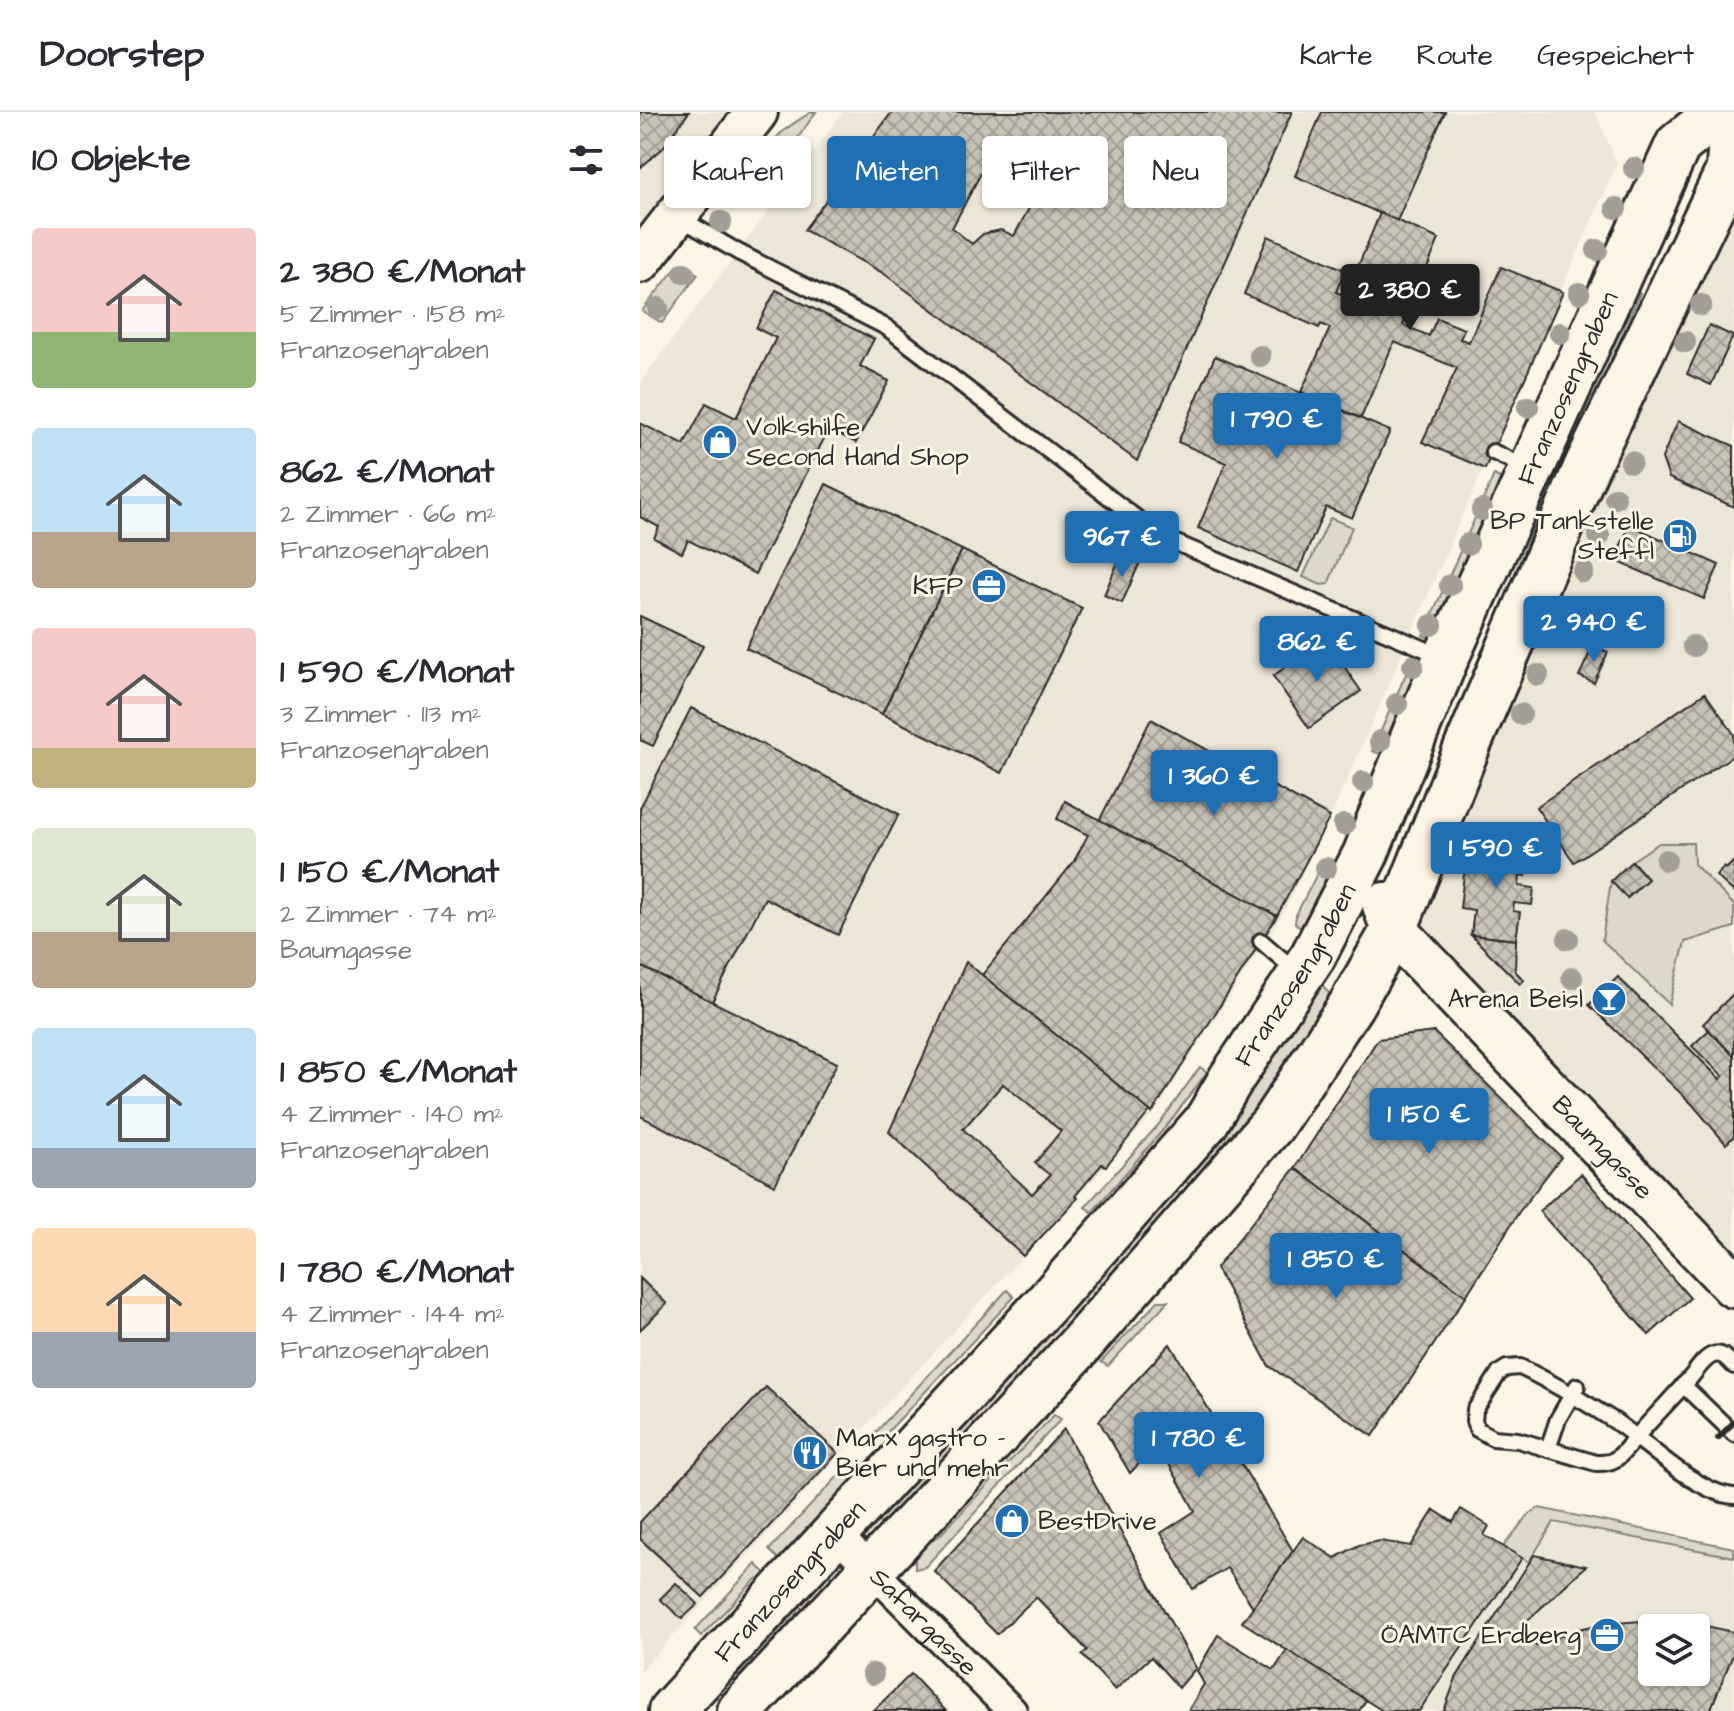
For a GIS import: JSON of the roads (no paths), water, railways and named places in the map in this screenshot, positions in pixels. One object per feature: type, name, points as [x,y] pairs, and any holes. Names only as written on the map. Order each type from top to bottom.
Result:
[{"type":"main road","name":"Franzosengraben","points":[[671,1711],[1046,1304],[1206,1122],[1313,956],[1365,855],[1446,658],[1512,461],[1678,145],[1718,112]]},
{"type":"main road","name":"Franzosengraben","points":[[740,1711],[1075,1351],[1272,1125],[1351,1005],[1394,930],[1468,745],[1586,468],[1729,170],[1732,112]]},
{"type":"main road","name":"Baumgasse","points":[[1365,855],[1394,930],[1734,1285]]},
{"type":"street","points":[[643,252],[757,112]]},
{"type":"street","name":"Safargasse","points":[[836,1534],[1012,1711]]},
{"type":"lane","points":[[676,215],[738,252],[886,327],[1160,536],[1446,658]]},
{"type":"lane","points":[[1261,941],[1300,975]]},
{"type":"lane","points":[[1734,1366],[1725,1357],[1715,1355],[1704,1362],[1683,1385],[1635,1438],[1616,1459],[1604,1463],[1518,1440],[1485,1435],[1475,1426],[1475,1410],[1499,1373],[1512,1366],[1523,1368],[1574,1391],[1635,1438],[1710,1489],[1734,1496]]},
{"type":"lane","points":[[1683,1385],[1734,1434]]},
{"type":"lane","points":[[1548,1449],[1558,1419],[1574,1391]]},
{"type":"railway","points":[[1718,1438],[1734,1422]]},
{"type":"place","name":"Volkshilfe Second Hand Shop","points":[[720,442]]},
{"type":"place","name":"BP Tankstelle Steffl","points":[[1680,536]]},
{"type":"place","name":"KFP","points":[[989,586]]},
{"type":"place","name":"Arena Beisl","points":[[1609,999]]},
{"type":"place","name":"Marx gastro - Bier und mehr","points":[[810,1453]]},
{"type":"place","name":"BestDrive","points":[[1012,1521]]},
{"type":"place","name":"ÖAMTC Erdberg","points":[[1607,1635]]}]
